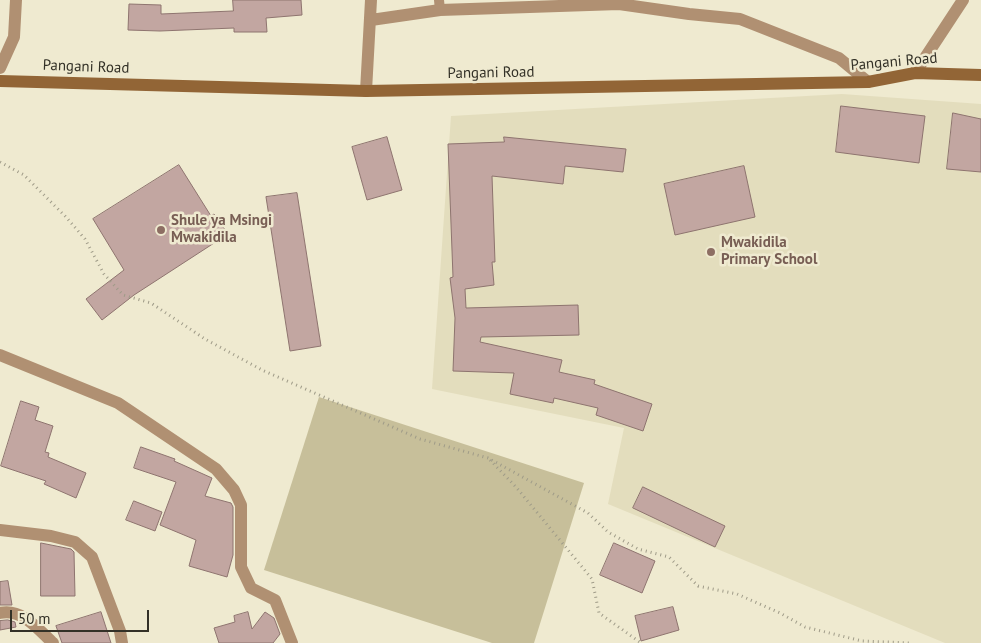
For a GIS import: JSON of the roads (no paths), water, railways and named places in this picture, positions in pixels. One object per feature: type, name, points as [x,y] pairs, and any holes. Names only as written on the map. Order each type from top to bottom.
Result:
[{"type":"main road","name":"Pangani Road","points":[[0,81],[366,91],[868,82],[915,73],[981,75]]},
{"type":"street","points":[[0,68],[14,37],[16,0]]},
{"type":"street","points":[[366,91],[371,0]]},
{"type":"street","points":[[536,8],[547,0]]},
{"type":"street","points":[[915,73],[963,0]]},
{"type":"street","points":[[371,20],[439,5],[536,8],[581,4],[619,4],[740,20],[839,58],[868,82]]},
{"type":"street","points":[[0,355],[118,403],[216,469],[234,490],[240,505],[241,567],[251,588],[275,600],[292,643]]},
{"type":"street","points":[[0,530],[51,536],[75,542],[92,557],[120,631],[122,643]]},
{"type":"street","points":[[0,613],[8,611],[27,618],[53,643]]},
{"type":"place","name":"Shule ya Msingi Mwakidila","points":[[161,230]]},
{"type":"place","name":"Mwakidila Primary School","points":[[711,252]]}]
